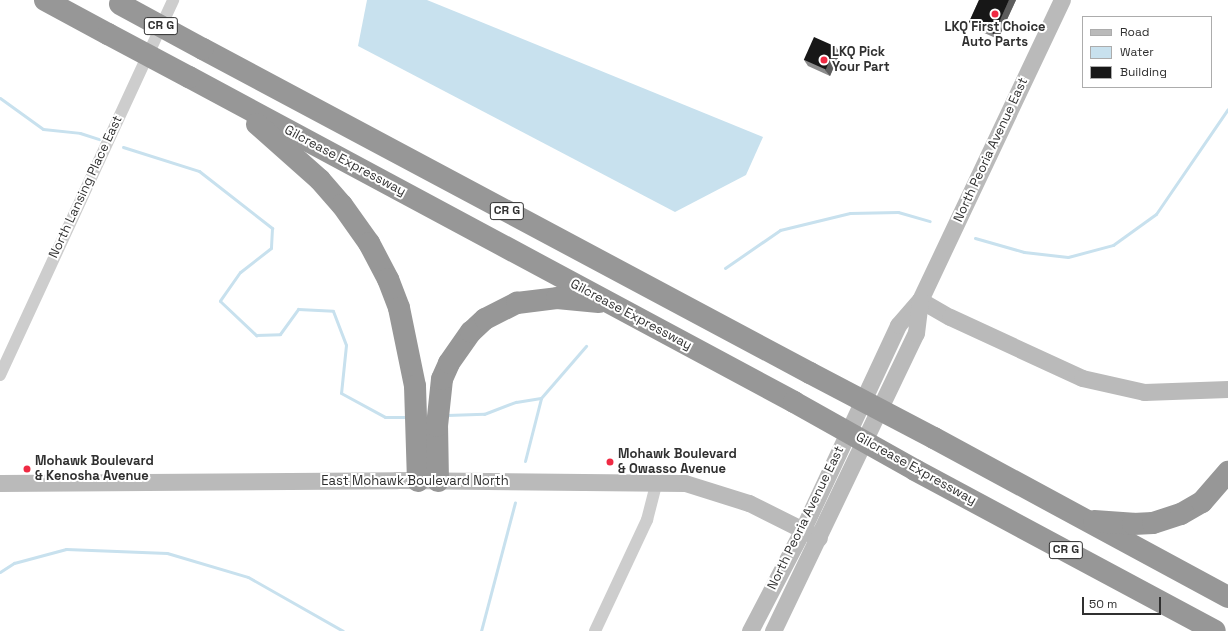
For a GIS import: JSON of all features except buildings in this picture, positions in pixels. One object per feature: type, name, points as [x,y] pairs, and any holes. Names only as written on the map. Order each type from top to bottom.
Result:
[{"type":"highway","name":"Gilcrease Expressway","points":[[45,0],[794,402],[916,470],[1215,631]]},
{"type":"highway","name":"CR G","points":[[116,2],[934,438],[1228,597]]},
{"type":"highway","points":[[224,96],[320,180],[369,243],[388,279],[399,308],[416,386],[428,481]]},
{"type":"highway","points":[[428,481],[437,426],[442,379],[449,363],[471,332],[485,320],[523,302],[557,298],[608,303]]},
{"type":"highway","points":[[1085,520],[1133,524],[1167,519],[1202,502],[1228,472]]},
{"type":"street","name":"North Lansing Place East","points":[[0,375],[173,0]]},
{"type":"street","name":"North Peoria Avenue East","points":[[750,631],[802,529],[898,324],[920,300],[1062,0]]},
{"type":"street","name":"North Peoria Avenue East","points":[[773,631],[819,538],[916,333],[920,300]]},
{"type":"street","points":[[920,300],[950,317],[1082,378],[1144,392],[1228,389]]},
{"type":"street","name":"East Mohawk Boulevard North","points":[[0,483],[428,481],[685,483],[715,491],[749,503],[819,538]]},
{"type":"street","points":[[595,631],[647,520],[657,482]]},
{"type":"water","points":[[367,0],[427,0],[763,137],[746,175],[675,212],[358,46]]},
{"type":"waterway","points":[[0,98],[43,129],[80,133],[99,139]]},
{"type":"waterway","points":[[975,238],[1024,252],[1068,257],[1113,245],[1156,214],[1228,109]]},
{"type":"waterway","points":[[123,147],[199,171],[272,228],[271,248],[240,272],[220,301],[256,335],[280,334],[298,309],[333,311],[346,345],[341,393],[385,417],[407,417]]},
{"type":"waterway","points":[[725,268],[780,230],[850,213],[898,212],[930,221]]},
{"type":"waterway","points":[[525,461],[541,398],[586,346]]},
{"type":"waterway","points":[[447,415],[484,414],[516,402],[541,398]]},
{"type":"waterway","points":[[481,631],[515,502]]},
{"type":"waterway","points":[[0,572],[14,563],[66,549],[167,553],[248,577],[343,631]]},
{"type":"place","name":"LKQ First Choice Auto Parts","points":[[995,14]]},
{"type":"place","name":"LKQ Pick Your Part","points":[[824,60]]},
{"type":"place","name":"Mohawk Boulevard & Owasso Avenue","points":[[610,462]]},
{"type":"place","name":"Mohawk Boulevard & Kenosha Avenue","points":[[27,469]]}]
